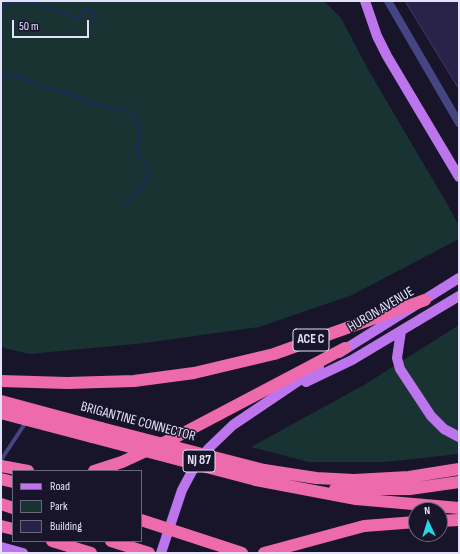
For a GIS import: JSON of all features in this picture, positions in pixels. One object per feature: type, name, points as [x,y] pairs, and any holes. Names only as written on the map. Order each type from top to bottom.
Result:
[{"type":"highway","name":"ACE C","points":[[1,381],[90,382],[149,379],[194,373],[274,354],[425,300]]},
{"type":"highway","points":[[97,470],[122,462],[176,437],[345,348]]},
{"type":"highway","name":"BRIGANTINE CONNECTOR","points":[[1,401],[264,470],[316,478],[354,480],[409,477],[459,470]]},
{"type":"highway","points":[[1,413],[282,486],[356,499],[459,508]]},
{"type":"highway","points":[[1,466],[23,470]]},
{"type":"highway","points":[[1,479],[12,482]]},
{"type":"highway","points":[[282,486],[374,490],[410,489],[459,482]]},
{"type":"highway","points":[[1,504],[12,508]]},
{"type":"highway","points":[[142,520],[242,553]]},
{"type":"highway","points":[[448,521],[459,520]]},
{"type":"highway","points":[[264,553],[364,526],[408,523]]},
{"type":"highway","points":[[1,526],[12,529]]},
{"type":"highway","points":[[55,542],[91,553]]},
{"type":"highway","points":[[114,542],[149,553]]},
{"type":"main road","points":[[365,1],[377,36],[387,56],[459,177]]},
{"type":"main road","name":"HURON AVENUE","points":[[169,529],[182,490],[202,456],[233,425],[345,348],[459,278]]},
{"type":"main road","name":"HURON AVENUE","points":[[280,394],[352,360],[459,296]]},
{"type":"main road","points":[[401,331],[397,358],[400,369],[431,416],[444,429],[459,437]]},
{"type":"main road","name":"NJ 87","points":[[161,553],[169,529]]},
{"type":"main road","points":[[1,547],[23,553]]},
{"type":"street","points":[[388,1],[459,123]]},
{"type":"lane","points":[[1,460],[27,420]]},
{"type":"green space","points":[[1,1],[324,1],[341,18],[370,73],[449,207],[459,226],[459,239],[352,295],[259,327],[145,343],[29,354],[1,347]]},
{"type":"green space","points":[[459,325],[459,454],[384,462],[309,462],[251,447],[364,385]]},
{"type":"building","points":[[405,1],[459,1],[459,89]]},
{"type":"waterway","points":[[1,9],[8,3],[18,5],[26,1]]},
{"type":"waterway","points":[[28,1],[79,18],[85,9],[91,10],[94,15],[95,24]]},
{"type":"waterway","points":[[1,74],[28,80],[37,85],[71,94],[92,103],[133,113],[140,132],[137,152],[149,170],[145,182],[125,204]]}]
